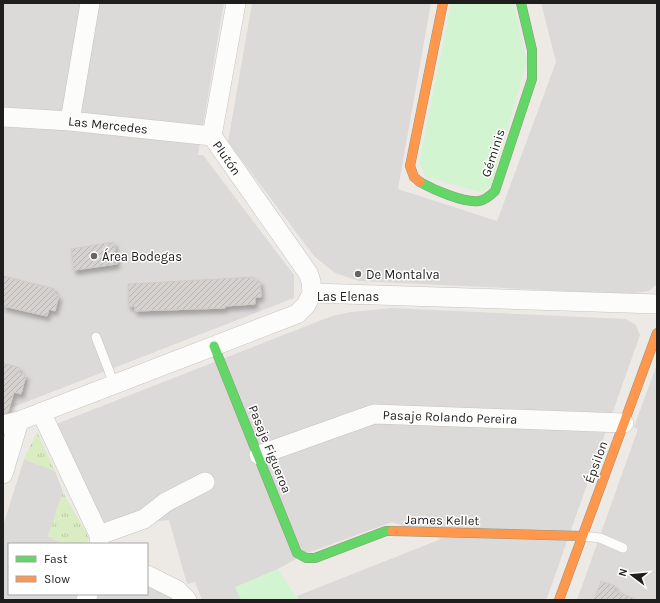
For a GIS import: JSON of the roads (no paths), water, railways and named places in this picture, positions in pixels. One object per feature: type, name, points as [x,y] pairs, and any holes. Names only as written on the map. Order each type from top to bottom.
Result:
[{"type":"street","points":[[70,121],[90,3]]},
{"type":"street","name":"Plutón","points":[[236,3],[212,136],[308,273],[312,293]]},
{"type":"street","name":"Géminis","points":[[443,3],[410,166],[413,176],[422,184],[474,202],[486,199],[495,191],[532,79],[532,40],[521,3]]},
{"type":"street","name":"Las Mercedes","points":[[3,117],[70,121],[212,136]]},
{"type":"street","name":"Las Elenas","points":[[11,423],[297,314],[306,306],[312,293],[657,304]]},
{"type":"street","name":"Épsilon","points":[[559,600],[657,333]]},
{"type":"street","name":"Pasaje Figueroa","points":[[214,346],[259,455],[297,553],[306,558]]},
{"type":"street","points":[[40,412],[100,540],[144,519],[166,502],[205,482]]},
{"type":"street","name":"Pasaje Rolando Pereira","points":[[259,455],[374,414],[624,423]]},
{"type":"street","points":[[3,474],[11,423]]},
{"type":"street","name":"James Kellet","points":[[306,558],[315,558],[386,531],[582,536]]},
{"type":"street","points":[[148,576],[177,590],[187,600]]},
{"type":"lane","points":[[96,337],[114,384]]},
{"type":"lane","points":[[582,536],[600,538],[623,548]]},
{"type":"place","name":"Área Bodegas","points":[[94,256]]},
{"type":"place","name":"De Montalva","points":[[358,274]]}]
